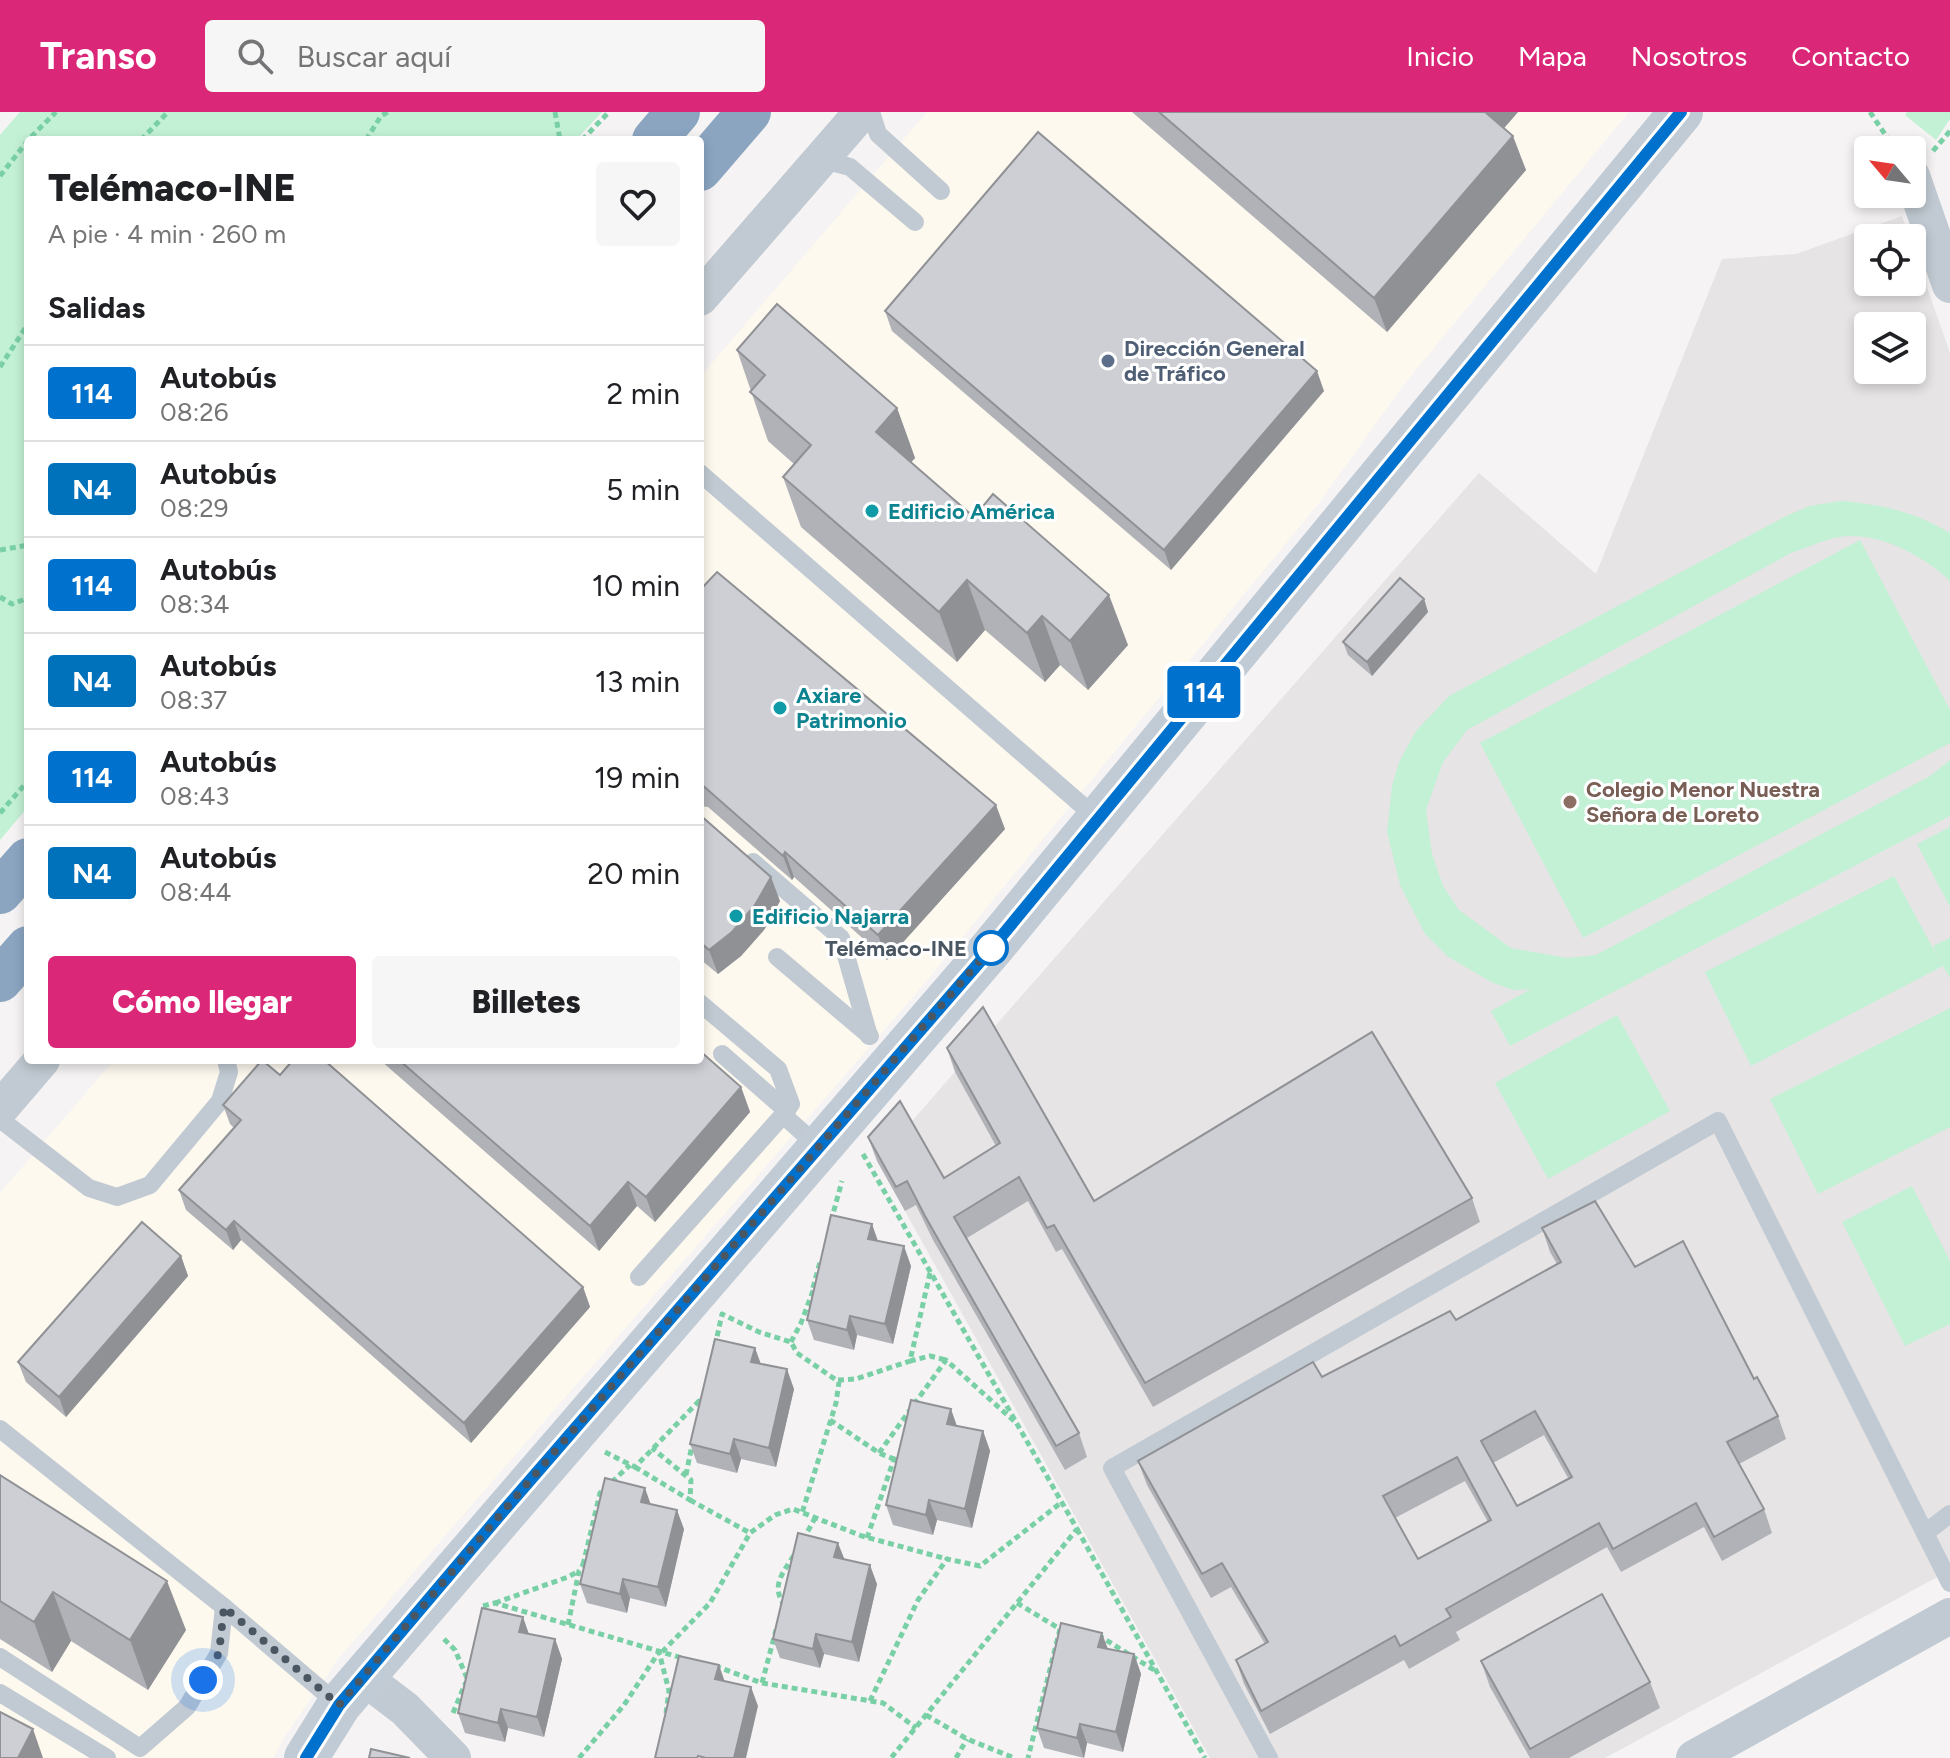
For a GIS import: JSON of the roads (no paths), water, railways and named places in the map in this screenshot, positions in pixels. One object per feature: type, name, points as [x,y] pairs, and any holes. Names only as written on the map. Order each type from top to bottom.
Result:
[{"type":"highway","points":[[657,136],[678,112]]},
{"type":"highway","points":[[704,164],[749,112]]},
{"type":"highway","points":[[0,892],[24,865]]},
{"type":"highway","points":[[0,980],[24,953]]},
{"type":"street","points":[[704,293],[862,112]]},
{"type":"street","points":[[306,1758],[351,1691],[839,1139],[882,1048],[1099,820],[1681,112]]},
{"type":"street","points":[[1923,208],[1950,285]]},
{"type":"street","points":[[0,1109],[39,1064]]},
{"type":"street","points":[[1694,1758],[1950,1616]]},
{"type":"street","points":[[351,1691],[405,1709],[453,1758]]},
{"type":"lane","points":[[871,112],[878,134],[941,191]]},
{"type":"lane","points":[[820,159],[850,167],[915,222]]},
{"type":"lane","points":[[704,476],[1099,820]]},
{"type":"lane","points":[[735,846],[841,938],[882,1048]]},
{"type":"lane","points":[[777,957],[882,1048]]},
{"type":"lane","points":[[639,1277],[791,1104],[778,1069],[704,1006]]},
{"type":"lane","points":[[722,1054],[785,1113],[839,1139]]},
{"type":"lane","points":[[0,1119],[89,1188],[117,1197],[150,1185],[220,1101],[229,1072],[227,1064]]},
{"type":"lane","points":[[1269,1758],[1112,1468],[1718,1121],[1950,1583]]},
{"type":"lane","points":[[0,1429],[224,1607],[351,1691]]},
{"type":"lane","points":[[1925,1533],[1950,1514]]},
{"type":"lane","points":[[0,1657],[140,1748],[187,1707],[219,1653],[224,1607]]},
{"type":"lane","points":[[0,1693],[107,1758]]},
{"type":"place","name":"Dirección General de Tráfico","points":[[1108,361]]},
{"type":"place","name":"Edificio América","points":[[872,511]]},
{"type":"place","name":"Axiare Patrimonio","points":[[780,708]]},
{"type":"place","name":"Colegio Menor Nuestra Señora de Loreto","points":[[1570,802]]},
{"type":"place","name":"Edificio Najarra","points":[[736,916]]},
{"type":"place","name":"Telémaco-INE","points":[[991,948]]}]
